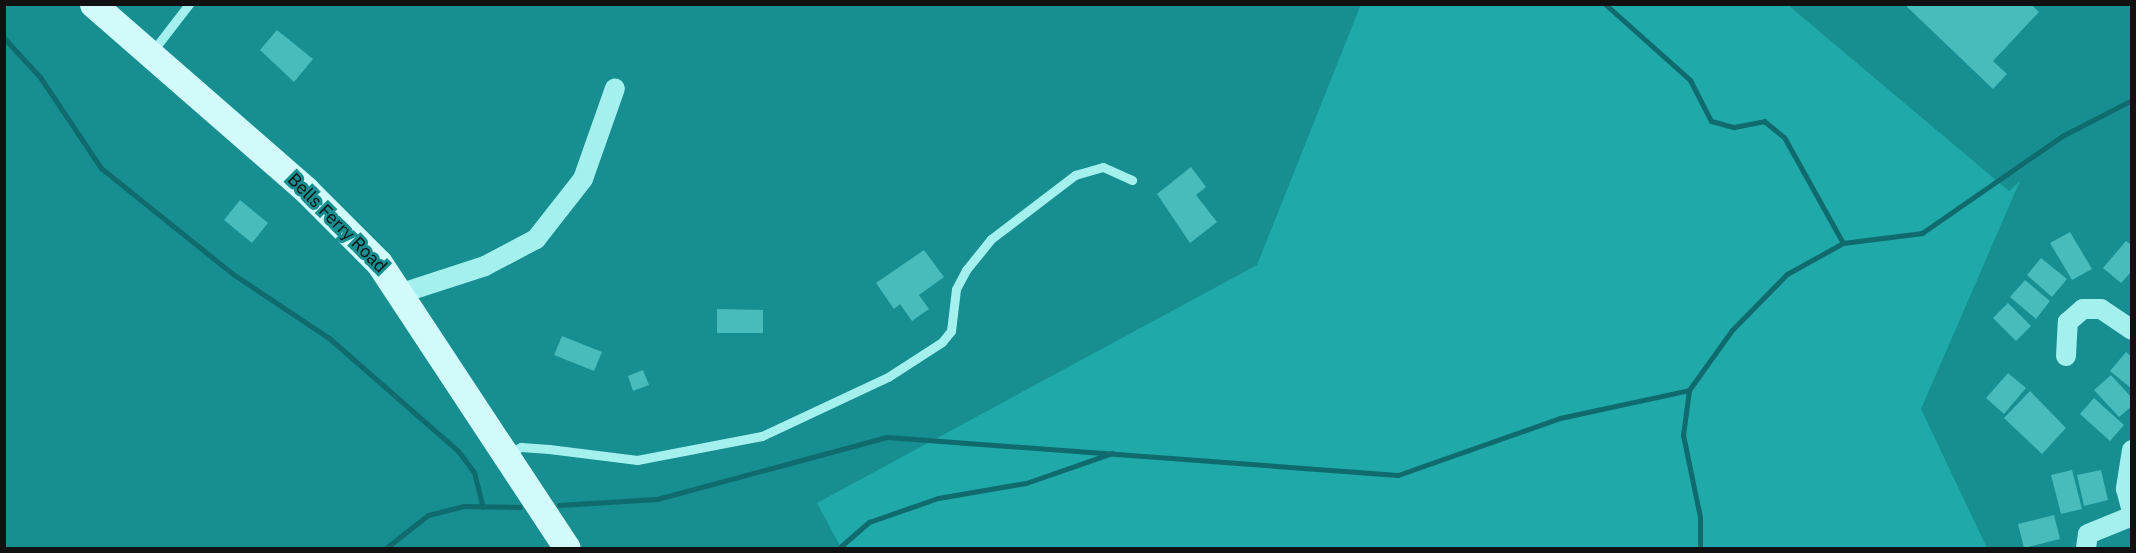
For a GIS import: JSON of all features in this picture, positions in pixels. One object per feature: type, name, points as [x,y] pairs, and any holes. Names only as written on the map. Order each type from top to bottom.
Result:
[{"type":"main road","name":"Bells Ferry Road","points":[[93,4],[306,190],[402,293],[567,549]]},
{"type":"street","points":[[402,293],[485,266],[536,239],[583,179],[615,88]]},
{"type":"street","points":[[2066,356],[2068,322],[2083,309],[2101,309],[2132,330]]},
{"type":"street","points":[[2132,450],[2126,489],[2132,511]]},
{"type":"street","points":[[2086,549],[2088,534],[2132,516]]},
{"type":"lane","points":[[149,55],[189,4]]},
{"type":"lane","points":[[505,455],[521,447],[638,460],[762,436],[888,377],[942,342],[951,330],[956,289],[966,270],[991,239],[1075,175],[1103,167],[1132,180]]},
{"type":"green space","points":[[1361,4],[1788,5],[2009,191],[2020,181],[1921,409],[1987,548],[841,548],[817,503],[1257,265]]},
{"type":"building","points":[[1904,4],[2031,4],[2039,12],[1993,61],[2007,74],[1993,89]]},
{"type":"building","points":[[277,30],[313,59],[294,82],[260,50]]},
{"type":"building","points":[[1191,167],[1206,187],[1196,195],[1217,222],[1190,243],[1157,194]]},
{"type":"building","points":[[240,200],[268,223],[252,243],[224,220]]},
{"type":"building","points":[[2070,232],[2092,269],[2072,280],[2050,243]]},
{"type":"building","points":[[2126,241],[2132,245],[2132,271],[2121,283],[2103,268]]},
{"type":"building","points":[[924,250],[944,277],[919,295],[929,309],[912,321],[900,304],[894,309],[876,283]]},
{"type":"building","points":[[2041,258],[2067,279],[2052,297],[2027,275]]},
{"type":"building","points":[[2025,280],[2050,301],[2036,319],[2010,297]]},
{"type":"building","points":[[2008,303],[2031,326],[2016,341],[1993,318]]},
{"type":"building","points":[[717,309],[763,310],[763,333],[717,333]]},
{"type":"building","points":[[562,336],[602,352],[594,371],[554,355]]},
{"type":"building","points":[[2126,352],[2132,357],[2132,389],[2110,371]]},
{"type":"building","points":[[643,370],[649,385],[633,391],[628,376]]},
{"type":"building","points":[[2008,373],[2026,388],[2004,414],[1986,398]]},
{"type":"building","points":[[2111,375],[2132,398],[2132,406],[2119,417],[2094,390]]},
{"type":"building","points":[[2030,391],[2066,428],[2042,454],[2004,418]]},
{"type":"building","points":[[2094,398],[2124,425],[2110,441],[2080,414]]},
{"type":"building","points":[[2072,470],[2082,509],[2061,514],[2051,475]]},
{"type":"building","points":[[2101,470],[2108,500],[2084,506],[2077,475]]},
{"type":"building","points":[[2054,515],[2060,539],[2024,548],[2018,524]]},
{"type":"waterway","points":[[1605,4],[1690,80],[1711,121],[1734,127],[1764,121],[1784,137],[1843,243]]},
{"type":"waterway","points":[[4,38],[40,77],[101,168],[233,274],[329,338],[458,451],[474,472],[483,507]]},
{"type":"waterway","points":[[1700,548],[1700,517],[1683,435],[1689,390],[1732,330],[1787,274],[1843,243],[1922,233],[2062,136],[2132,100]]},
{"type":"waterway","points":[[559,505],[657,499],[887,437],[1398,475],[1560,418],[1689,390]]},
{"type":"waterway","points":[[839,548],[869,522],[938,498],[1026,483],[1112,453]]},
{"type":"waterway","points":[[386,548],[428,515],[464,506],[520,507]]}]
